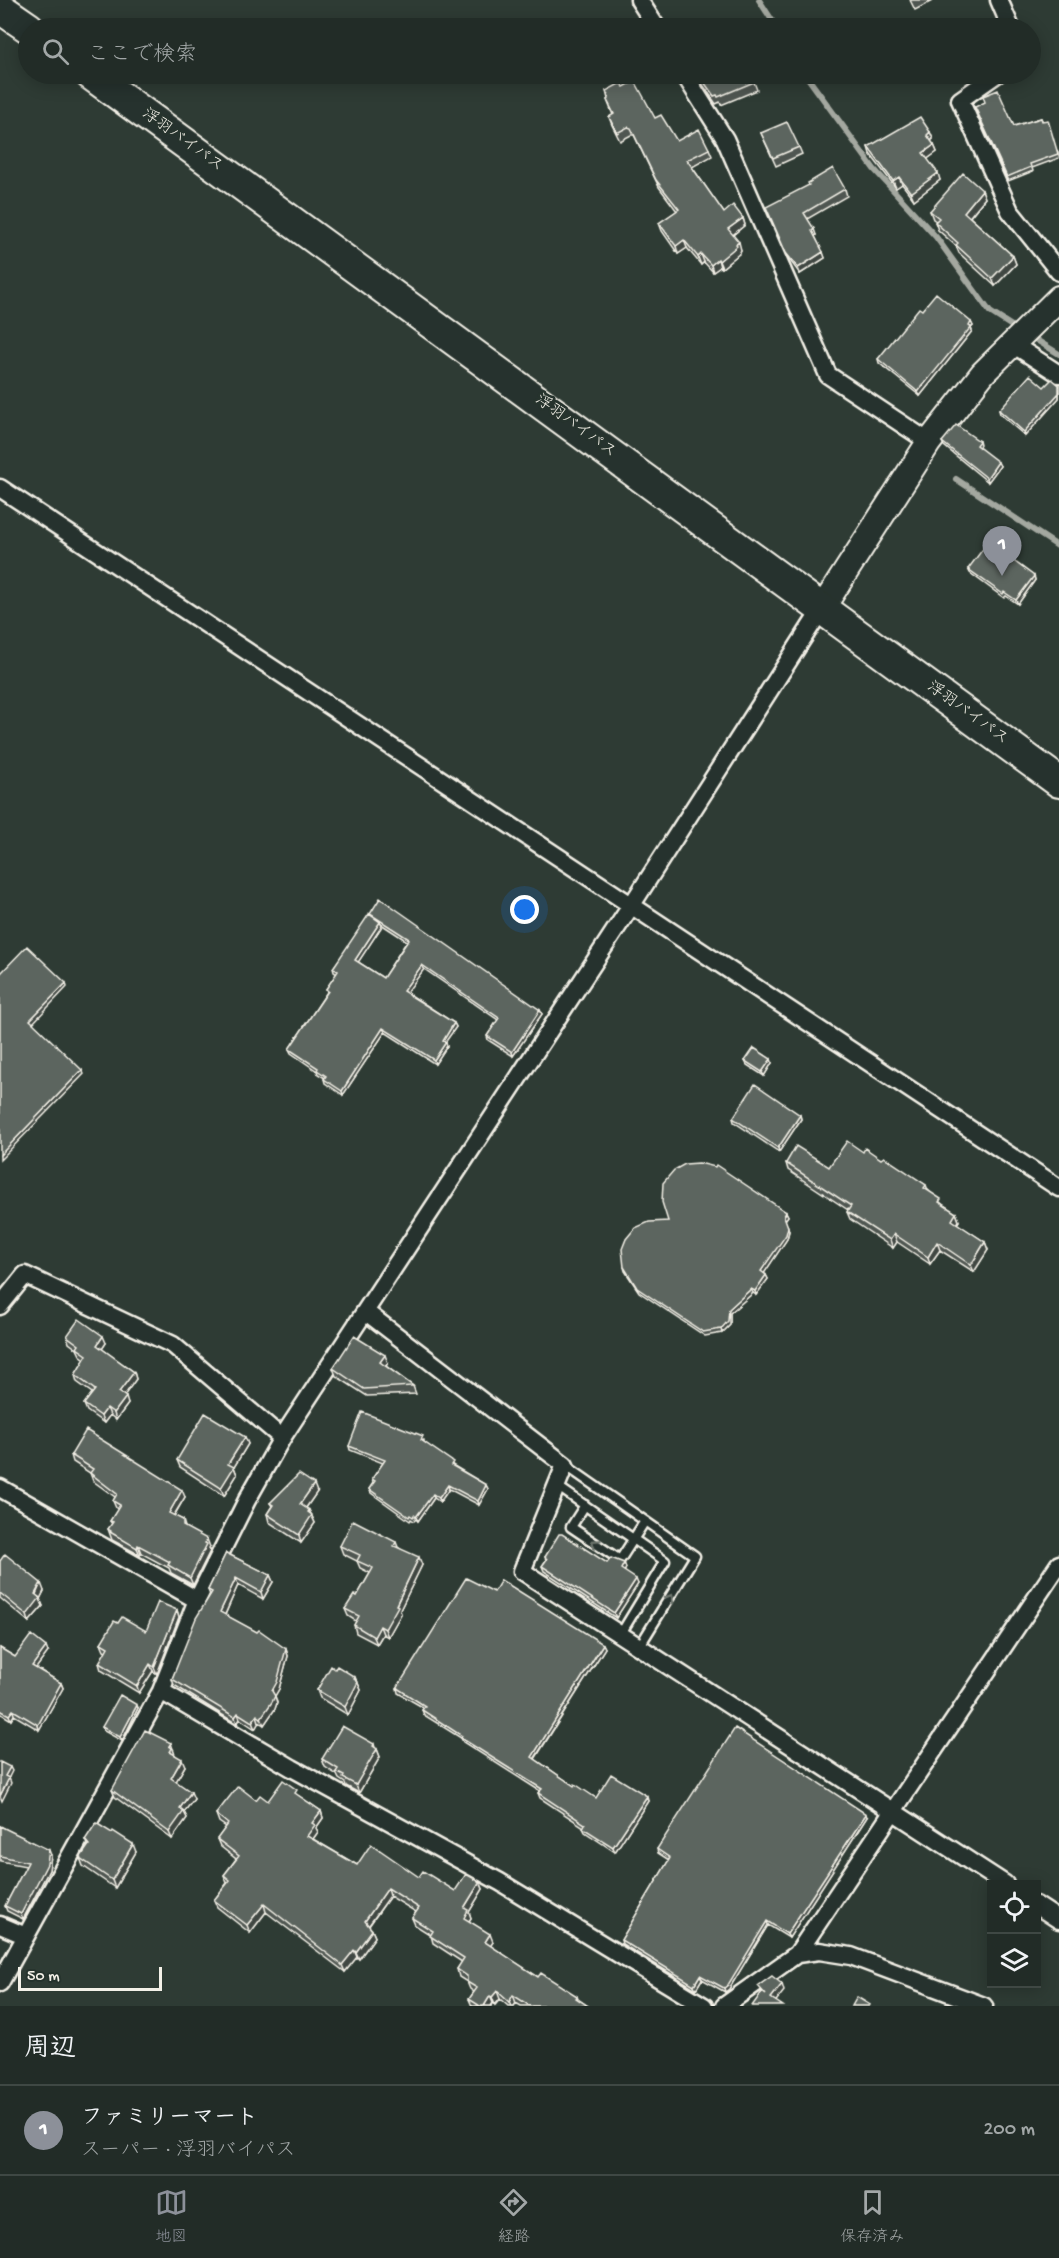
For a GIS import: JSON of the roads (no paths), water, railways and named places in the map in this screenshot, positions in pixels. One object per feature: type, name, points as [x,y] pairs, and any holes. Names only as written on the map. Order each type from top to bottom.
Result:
[{"type":"highway","points":[[0,8],[18,20]]},
{"type":"highway","name":"浮羽バイパス","points":[[104,84],[1059,782]]},
{"type":"street","points":[[639,0],[651,18]]},
{"type":"street","points":[[999,0],[1007,18]]},
{"type":"street","points":[[690,84],[725,139],[828,375],[929,442]]},
{"type":"street","points":[[982,84],[960,100],[1010,211],[1059,272]]},
{"type":"street","points":[[0,1983],[161,1691],[197,1600],[247,1500],[282,1438],[631,906],[929,442],[982,373],[1059,298]]},
{"type":"street","points":[[1011,344],[1059,374]]},
{"type":"street","points":[[0,488],[1059,1188]]},
{"type":"street","points":[[0,1306],[25,1275],[173,1345],[282,1438]]},
{"type":"street","points":[[366,1312],[565,1465],[522,1571],[999,1880]]},
{"type":"street","points":[[0,1488],[197,1600]]},
{"type":"street","points":[[724,2006],[797,1954],[1059,1564]]},
{"type":"street","points":[[161,1691],[292,1768],[500,1882],[704,2006]]},
{"type":"street","points":[[1041,1908],[1059,1920]]},
{"type":"street","points":[[0,1925],[26,1936]]},
{"type":"street","points":[[797,1954],[819,1951],[851,1956],[984,2006]]},
{"type":"lane","points":[[565,1465],[695,1556],[639,1647]]},
{"type":"lane","points":[[557,1486],[665,1561],[620,1635]]},
{"type":"lane","points":[[585,1505],[571,1527],[620,1560],[645,1521]]},
{"type":"waterway","points":[[759,0],[771,18]]},
{"type":"waterway","points":[[812,84],[874,169],[936,237],[990,312],[1018,330]]},
{"type":"waterway","points":[[1030,336],[1059,354]]},
{"type":"waterway","points":[[956,479],[1059,547]]},
{"type":"place","name":"ファミリーマート","points":[[1002,576]]}]
